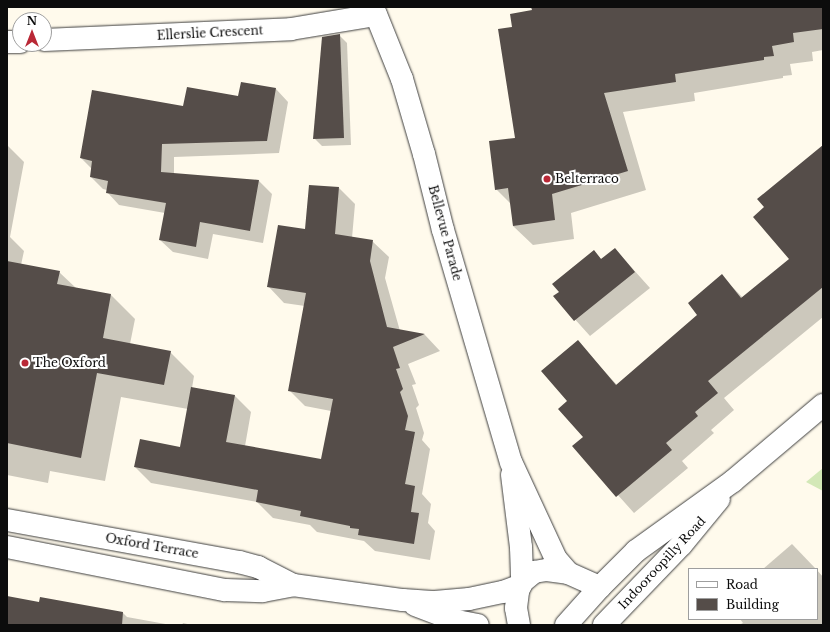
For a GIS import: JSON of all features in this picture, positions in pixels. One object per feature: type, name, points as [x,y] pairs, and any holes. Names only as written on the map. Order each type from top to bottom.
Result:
[{"type":"street","name":"Ellerslie Crescent","points":[[52,40],[291,29],[374,11]]},
{"type":"street","name":"Bellevue Parade","points":[[374,11],[402,79],[424,154],[443,230],[511,462],[556,559],[568,573]]},
{"type":"street","name":"Indooroopilly Road","points":[[566,625],[600,587],[636,551],[733,481],[823,405]]},
{"type":"street","name":"Bellevue Parade","points":[[511,462],[522,583],[516,599],[519,625]]},
{"type":"street","name":"Indooroopilly Road","points":[[604,625],[682,544],[733,481]]},
{"type":"street","name":"Oxford Terrace","points":[[7,520],[239,562],[258,567],[293,585]]},
{"type":"street","name":"Oxford Terrace","points":[[7,547],[225,590],[263,591],[293,585],[403,600],[435,602],[469,599],[503,592],[522,583],[529,575],[540,570],[568,573]]},
{"type":"street","points":[[568,573],[600,587],[594,625]]},
{"type":"street","name":"Oxford Terrace","points":[[403,600],[443,617],[478,625]]},
{"type":"green space","points":[[823,468],[823,491],[806,482]]},
{"type":"building","points":[[531,7],[823,7],[823,29],[793,33],[794,42],[772,46],[774,56],[764,57],[764,60],[675,74],[676,82],[604,93],[628,171],[552,194],[555,220],[513,226],[508,188],[495,190],[489,141],[515,138],[498,29],[512,27],[510,14],[532,10]]},
{"type":"building","points":[[340,34],[344,138],[313,139],[322,37]]},
{"type":"building","points":[[241,82],[276,88],[267,141],[162,144],[161,172],[259,180],[250,231],[200,222],[196,247],[159,240],[166,203],[106,193],[108,181],[90,177],[92,161],[80,158],[92,90],[183,106],[187,87],[238,96]]},
{"type":"building","points":[[823,145],[823,287],[708,381],[718,393],[695,412],[698,416],[666,443],[672,450],[616,497],[572,446],[583,437],[558,409],[567,401],[541,371],[578,340],[616,385],[697,315],[688,303],[722,274],[741,298],[789,259],[753,217],[764,207],[757,199]]},
{"type":"building","points":[[309,185],[339,187],[335,234],[373,240],[370,261],[387,327],[425,334],[393,347],[400,368],[396,369],[403,389],[400,392],[408,416],[405,430],[415,432],[405,484],[415,486],[411,512],[419,513],[414,544],[358,535],[359,529],[350,528],[350,526],[300,516],[301,511],[256,502],[258,490],[134,467],[140,439],[180,447],[191,387],[235,395],[226,442],[321,459],[333,399],[288,391],[306,293],[267,287],[278,225],[305,229]]},
{"type":"building","points":[[615,248],[635,272],[574,321],[553,296],[559,292],[552,284],[594,250],[601,259]]},
{"type":"building","points":[[7,261],[60,271],[57,284],[111,294],[103,338],[171,351],[164,385],[97,373],[81,458],[7,443]]},
{"type":"building","points":[[7,596],[39,602],[40,597],[123,612],[122,625],[7,625]]},
{"type":"place","name":"Belterraco","points":[[547,179]]},
{"type":"place","name":"The Oxford","points":[[25,363]]}]
